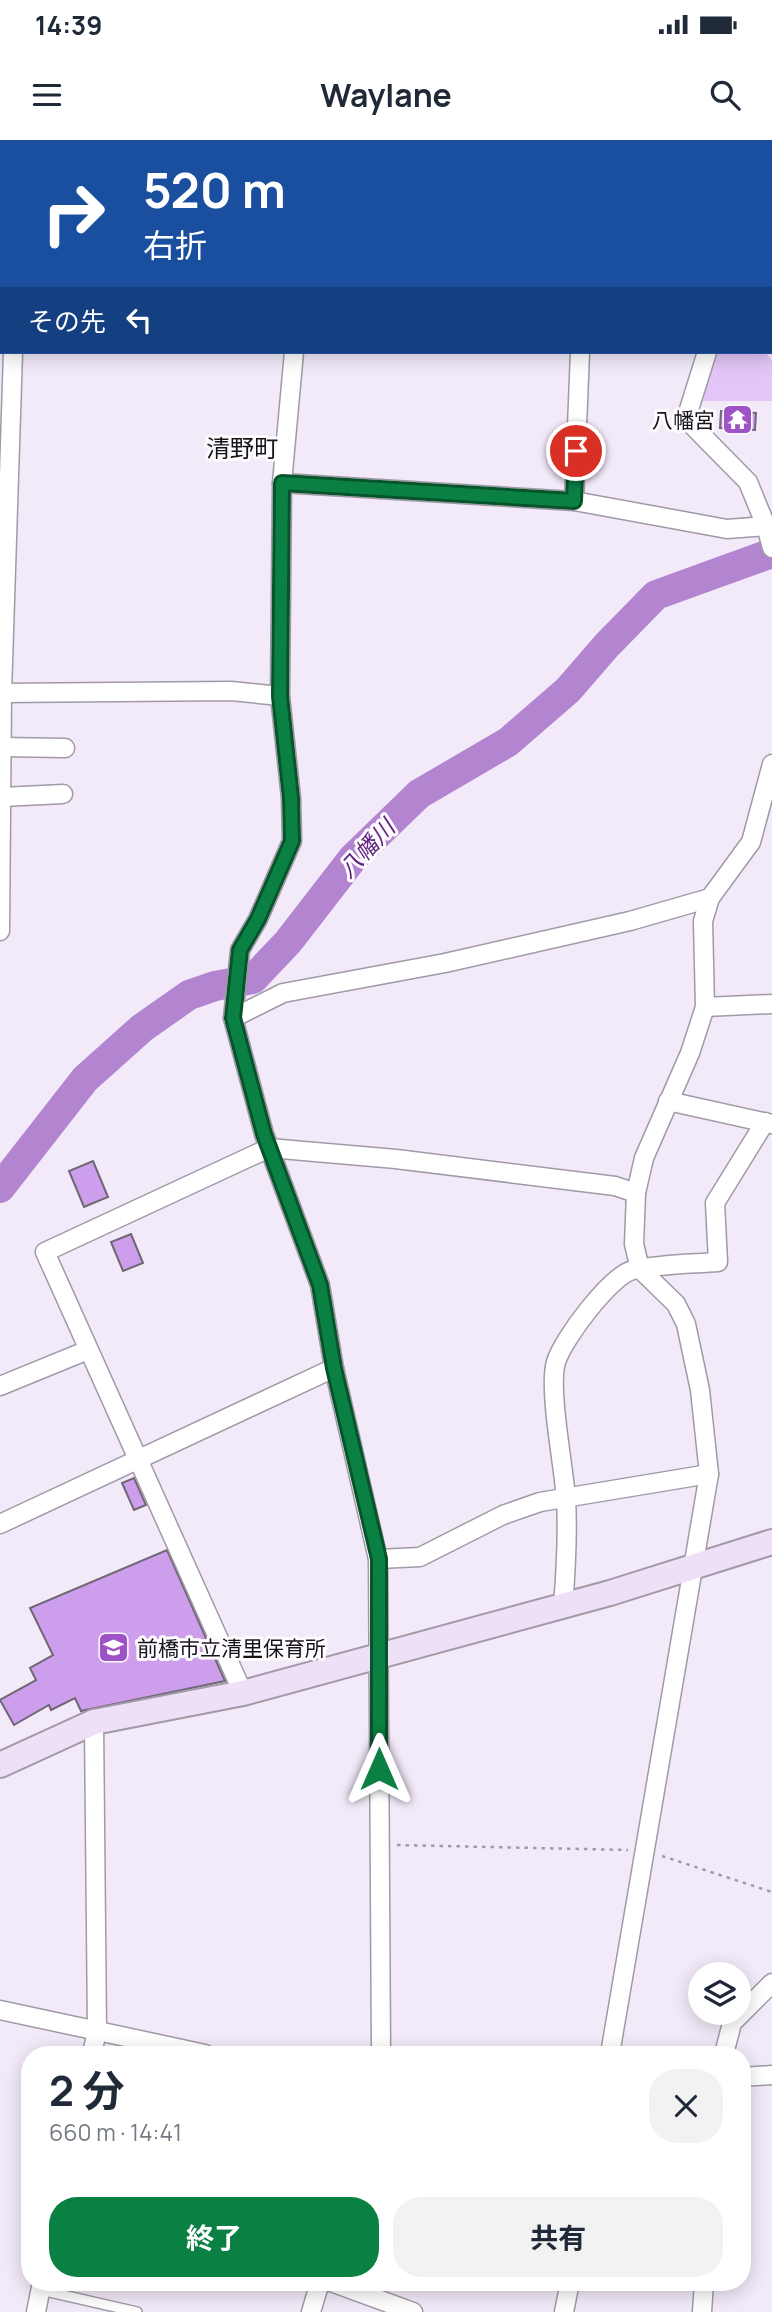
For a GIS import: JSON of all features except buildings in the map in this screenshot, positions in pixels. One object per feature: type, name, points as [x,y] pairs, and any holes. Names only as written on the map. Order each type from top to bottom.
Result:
[{"type":"street","points":[[0,931],[4,509],[13,354]]},
{"type":"street","points":[[294,354],[282,483],[280,696],[291,798],[292,841],[258,919],[240,950],[233,1018],[270,1148],[320,1285],[334,1368],[379,1559],[381,2046]]},
{"type":"street","points":[[574,501],[580,354]]},
{"type":"street","points":[[706,354],[685,419],[748,482],[769,538]]},
{"type":"street","points":[[282,483],[574,501],[769,538]]},
{"type":"street","points":[[2,693],[230,691],[280,696]]},
{"type":"street","points":[[2,747],[65,748]]},
{"type":"street","points":[[611,2046],[709,1474],[700,1390],[687,1324],[676,1304],[640,1269],[634,1244],[636,1192],[644,1158],[690,1053],[705,1007],[703,921],[710,898],[751,842],[772,764]]},
{"type":"street","points":[[2,797],[63,794]]},
{"type":"street","points":[[233,1018],[283,993],[444,963],[630,921],[710,898]]},
{"type":"street","points":[[705,1007],[772,1004]]},
{"type":"street","points":[[563,1606],[567,1555],[566,1499],[557,1412],[556,1363],[573,1328],[604,1292],[631,1270],[718,1262],[715,1203],[769,1123],[668,1101]]},
{"type":"street","points":[[243,1693],[141,1460],[45,1252],[270,1148],[423,1162],[615,1186],[636,1192]]},
{"type":"street","points":[[0,1386],[88,1350]]},
{"type":"street","points":[[0,1524],[334,1368]]},
{"type":"street","points":[[379,1559],[420,1556],[503,1515],[540,1502],[709,1474]]},
{"type":"street","points":[[0,1765],[94,1723],[243,1693],[379,1657],[563,1606],[772,1542]]},
{"type":"street","points":[[94,1723],[97,2031],[94,2046]]},
{"type":"street","points":[[726,2046],[732,2023],[772,1983]]},
{"type":"street","points":[[0,2010],[167,2046]]},
{"type":"street","points":[[751,2076],[772,2075]]},
{"type":"street","points":[[36,2312],[40,2291]]},
{"type":"street","points":[[311,2312],[317,2291]]},
{"type":"street","points":[[356,2291],[413,2312]]},
{"type":"street","points":[[564,2312],[568,2291]]},
{"type":"street","points":[[702,2312],[703,2291]]},
{"type":"lane","points":[[59,2291],[137,2312]]},
{"type":"path","points":[[380,1844],[644,1850],[772,1892]]},
{"type":"shaded area","points":[[715,354],[767,354],[772,360],[772,401],[703,401]]},
{"type":"waterway","name":"八幡川","points":[[0,1188],[85,1079],[142,1028],[189,995],[215,986],[253,979],[288,942],[353,858],[419,794],[508,742],[568,690],[656,595],[772,553]]},
{"type":"place","name":"八幡宮","points":[[738,420]]},
{"type":"place","name":"前橋市立清里保育所","points":[[114,1648]]},
{"type":"district","name":"清野町","points":[[242,447]]},
{"type":"route","points":[[379,1769],[379,1559],[334,1368],[320,1285],[264,1134],[233,1018],[240,950],[258,919],[292,841],[291,798],[280,696],[282,483],[574,501],[576,451]]}]
